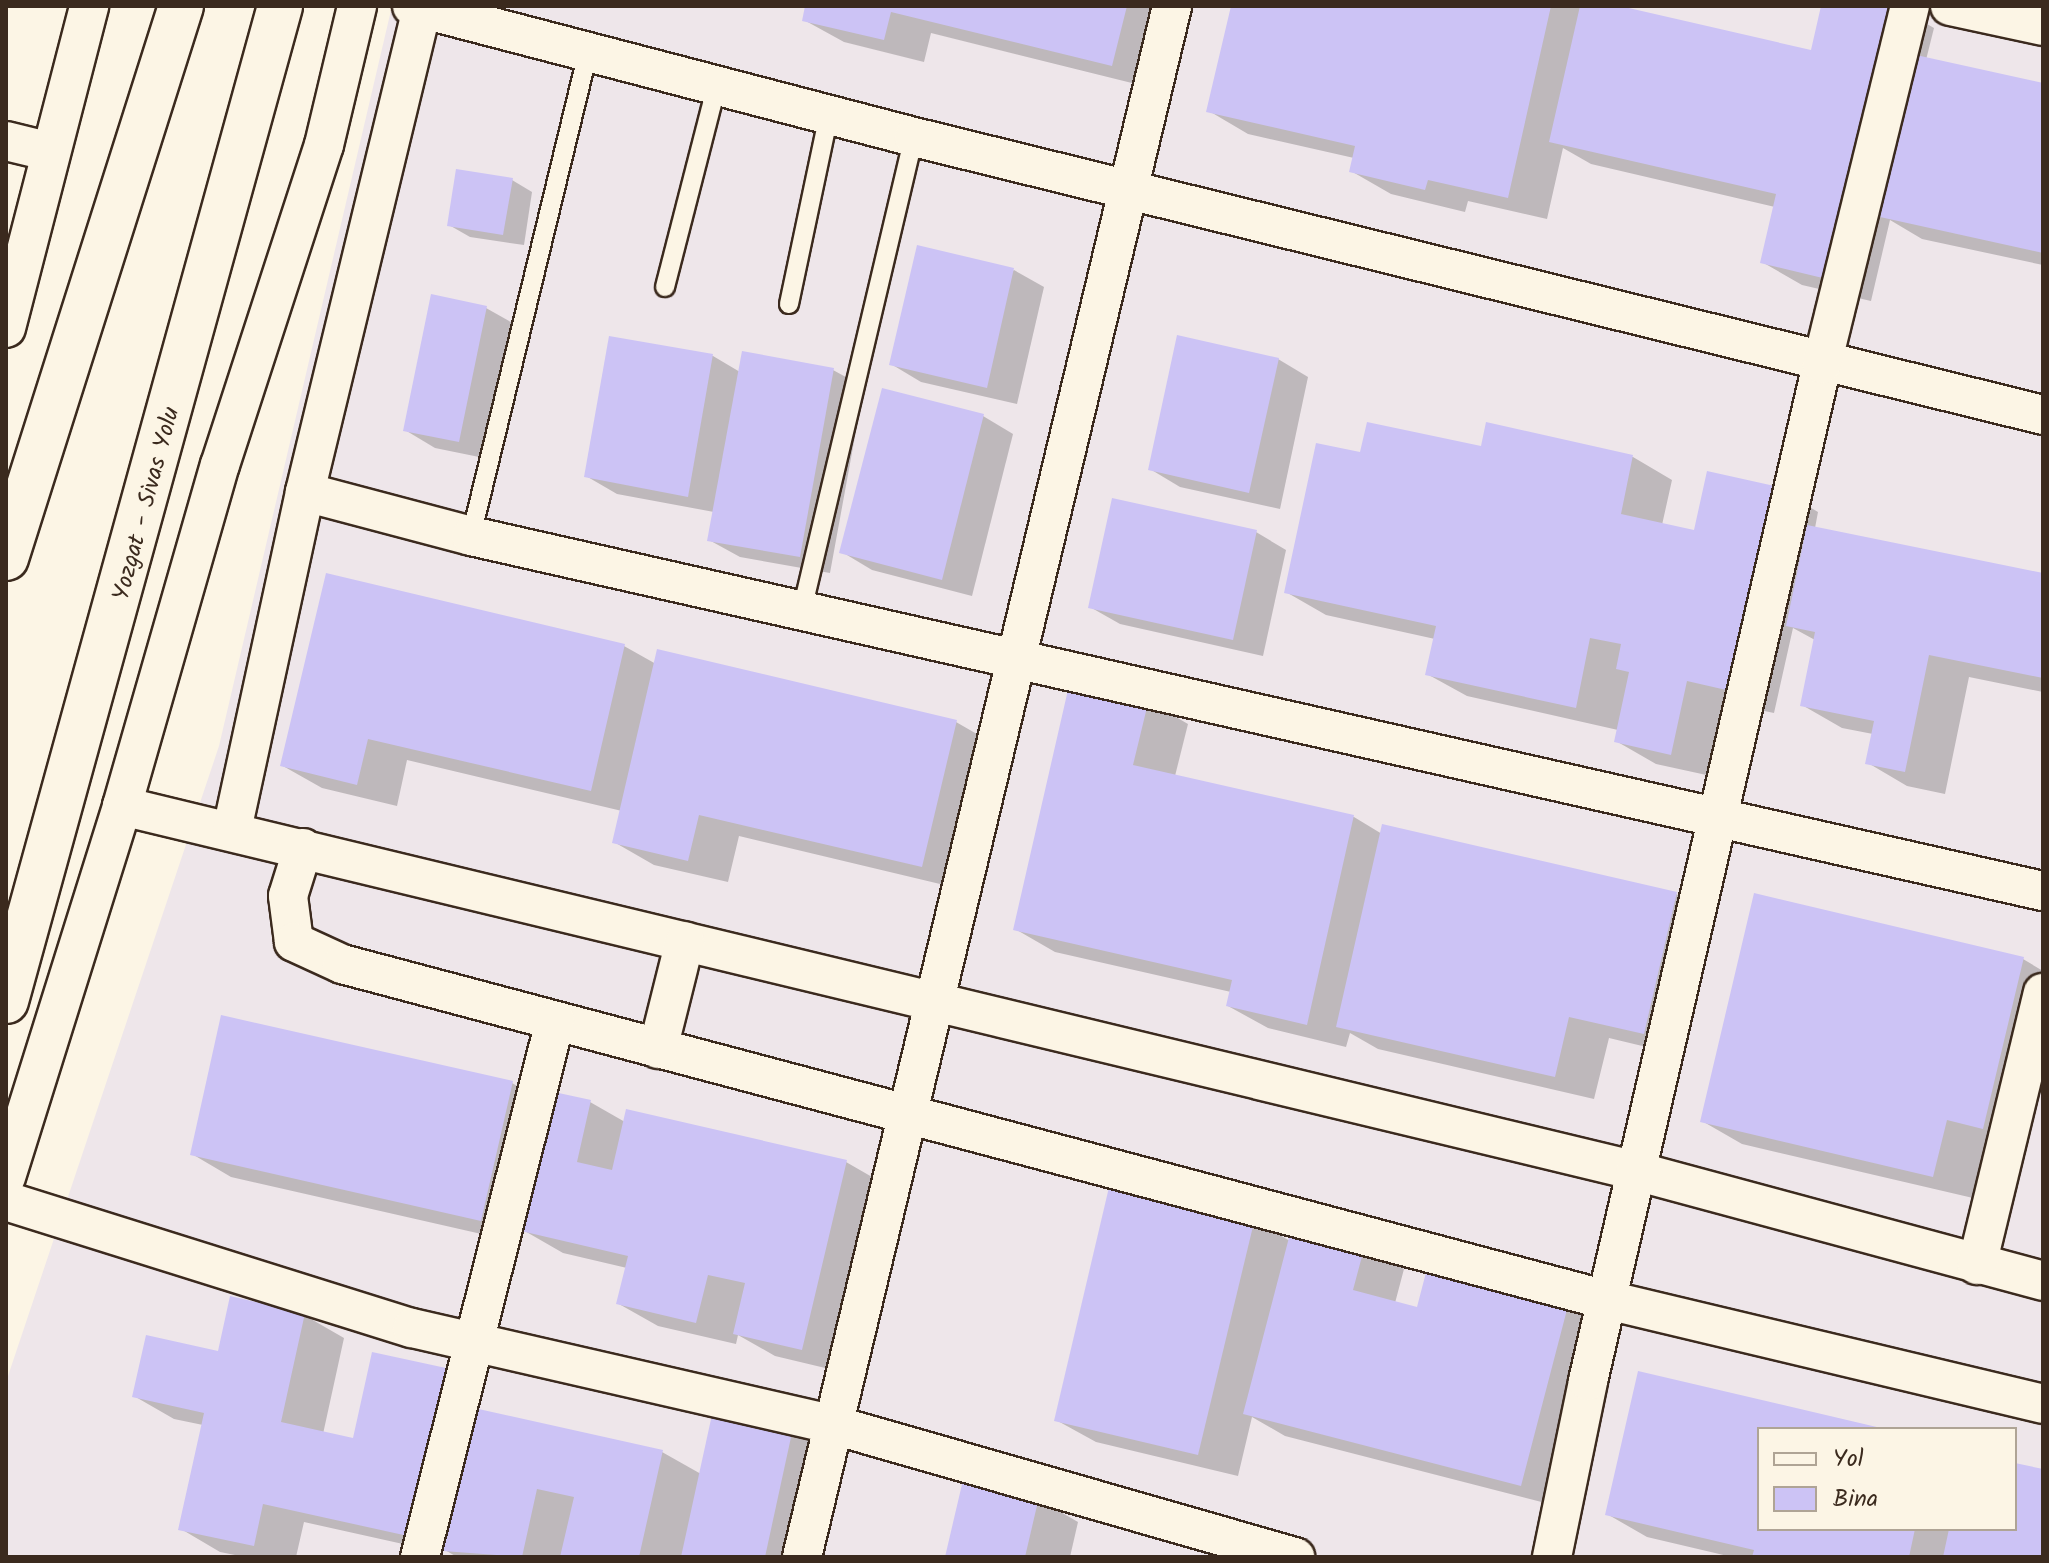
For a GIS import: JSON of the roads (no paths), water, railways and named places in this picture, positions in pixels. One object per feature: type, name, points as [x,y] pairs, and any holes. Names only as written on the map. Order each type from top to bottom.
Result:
[{"type":"highway","points":[[6,558],[181,6]]},
{"type":"highway","name":"Yozgat - Sivas Yolu","points":[[6,1001],[280,6]]},
{"type":"street","points":[[6,328],[89,6]]},
{"type":"street","points":[[6,1177],[122,806],[220,465],[324,145],[357,6]]},
{"type":"street","points":[[802,1557],[1172,6]]},
{"type":"street","points":[[1552,1557],[1636,1171],[1822,364],[1910,6]]},
{"type":"street","points":[[1950,6],[2043,26]]},
{"type":"street","points":[[232,830],[305,492],[417,7],[914,137],[1822,364],[2043,415]]},
{"type":"street","points":[[6,141],[51,152]]},
{"type":"street","points":[[305,492],[471,536],[2043,891]]},
{"type":"street","points":[[122,806],[232,830],[1636,1171],[2043,1281]]},
{"type":"street","points":[[303,848],[288,896],[294,942],[342,964],[1607,1300],[2043,1404]]},
{"type":"street","points":[[658,1049],[685,941]]},
{"type":"street","points":[[1977,1265],[2043,993]]},
{"type":"street","points":[[420,1557],[555,1021]]},
{"type":"street","points":[[6,1201],[412,1328],[834,1425],[1295,1557]]},
{"type":"lane","points":[[471,536],[588,51]]},
{"type":"lane","points":[[665,287],[717,85]]},
{"type":"lane","points":[[789,304],[829,114]]},
{"type":"lane","points":[[802,610],[914,137]]}]
